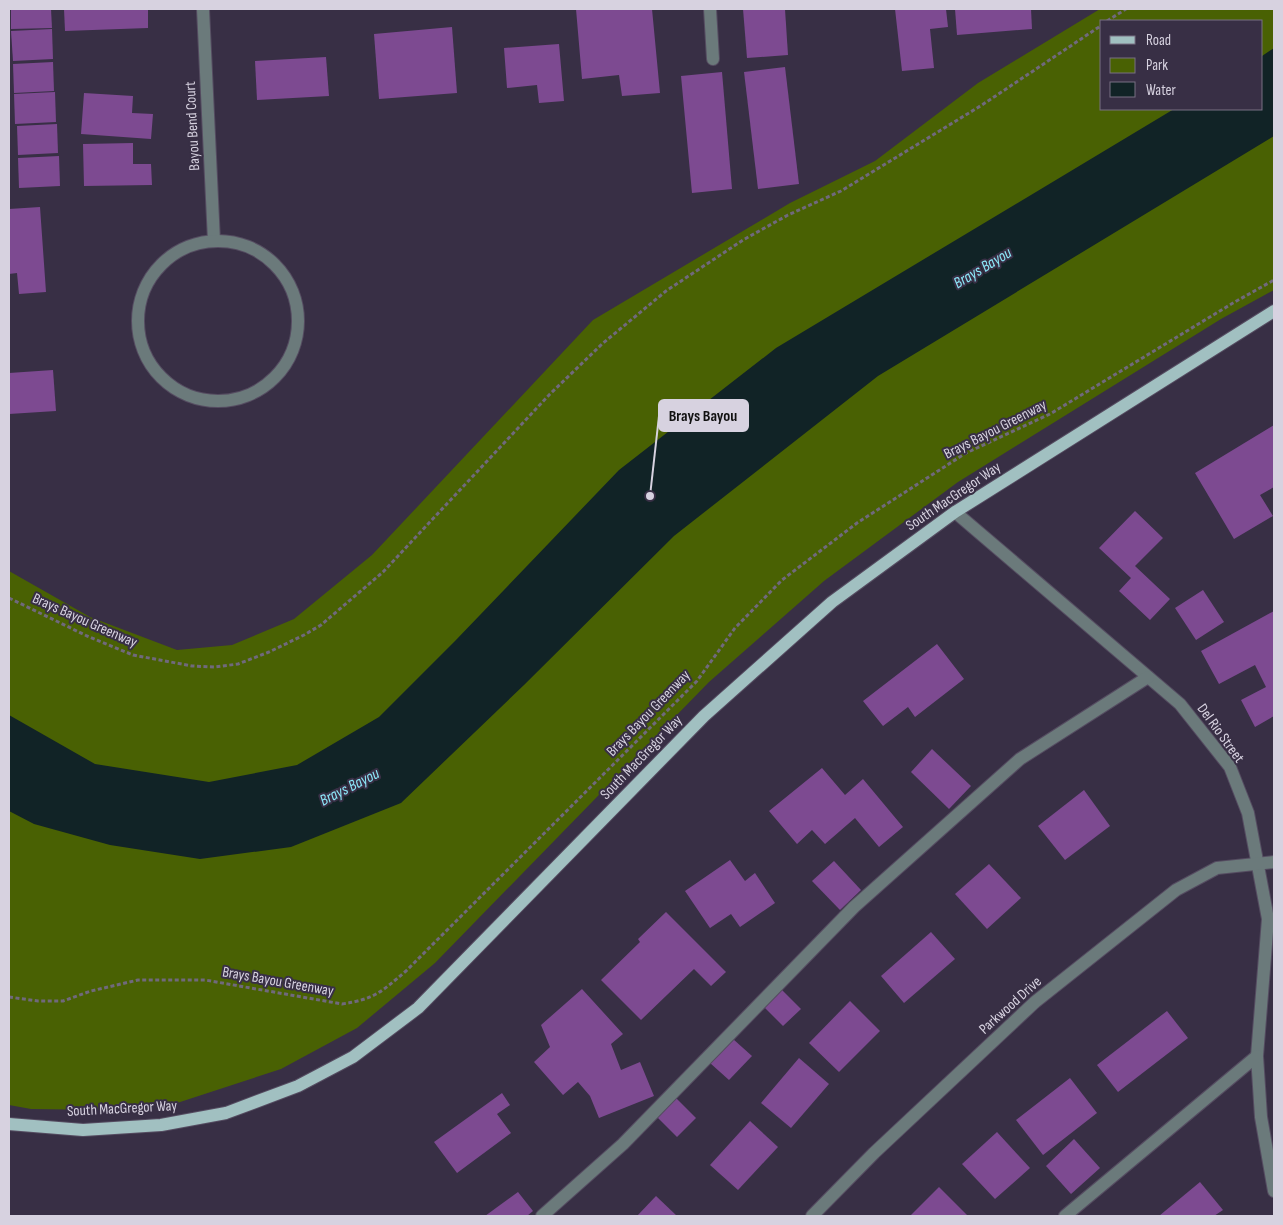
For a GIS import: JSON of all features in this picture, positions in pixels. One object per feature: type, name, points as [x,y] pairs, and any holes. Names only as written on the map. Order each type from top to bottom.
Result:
[{"type":"main road","name":"South MacGregor Way","points":[[9,1124],[84,1130],[161,1125],[226,1113],[298,1086],[353,1057],[418,1008],[704,716],[832,602],[955,512],[1274,311]]},
{"type":"street","name":"Bayou Bend Court","points":[[203,9],[214,241]]},
{"type":"street","points":[[710,9],[713,59]]},
{"type":"street","points":[[214,241],[239,244],[262,254],[281,271],[293,293],[298,317],[295,342],[284,365],[268,383],[245,396],[221,401],[196,398],[173,388],[154,371],[142,349],[137,324],[140,299],[151,276],[168,258],[190,246],[214,241]]},
{"type":"street","name":"Del Rio Street","points":[[955,512],[1180,704],[1230,767],[1248,813],[1268,919],[1257,1056],[1260,1117],[1274,1191]]},
{"type":"street","points":[[542,1216],[623,1144],[854,907],[1020,760],[1148,677]]},
{"type":"street","name":"Parkwood Drive","points":[[812,1216],[874,1153],[1035,1002],[1176,890],[1217,868],[1274,862]]},
{"type":"street","points":[[1065,1216],[1257,1056]]},
{"type":"path","points":[[1110,20],[1126,9]]},
{"type":"path","name":"Brays Bayou Greenway","points":[[9,598],[87,636],[133,655],[192,666],[216,667],[238,664],[304,635],[321,624],[383,572],[550,394],[602,344],[666,291],[743,240],[788,215],[849,186],[982,105],[1100,26]]},
{"type":"path","name":"Brays Bayou Greenway","points":[[9,997],[38,1001],[63,1001],[91,991],[138,980],[205,980],[342,1004],[363,1001],[379,994],[419,958],[697,681],[735,628],[782,580],[857,523],[966,454],[1050,414],[1274,280]]},
{"type":"green space","points":[[1100,9],[1274,9],[1274,290],[1221,319],[958,482],[824,581],[709,682],[435,963],[357,1028],[281,1069],[174,1104],[108,1110],[31,1109],[9,1105],[9,571],[90,617],[177,650],[232,645],[294,619],[372,555],[593,320],[790,203],[875,161],[978,83]]},
{"type":"water","points":[[1274,48],[1274,136],[878,376],[674,536],[524,685],[401,803],[291,847],[200,859],[110,845],[34,824],[9,811],[9,715],[95,764],[209,782],[297,765],[379,717],[455,641],[619,470],[776,348],[1172,110],[1263,110],[1263,55]]},
{"type":"building","points":[[11,9],[51,9],[52,28],[11,29]]},
{"type":"building","points":[[64,9],[148,9],[148,28],[65,31]]},
{"type":"building","points":[[576,9],[652,9],[660,93],[622,96],[619,75],[582,79]]},
{"type":"building","points":[[743,9],[785,9],[788,55],[747,58]]},
{"type":"building","points":[[895,9],[946,9],[948,27],[930,29],[934,68],[902,71]]},
{"type":"building","points":[[955,9],[1031,9],[1032,29],[957,35]]},
{"type":"building","points":[[452,27],[457,93],[379,99],[374,34]]},
{"type":"building","points":[[52,29],[53,59],[13,61],[11,31]]},
{"type":"building","points":[[559,44],[564,101],[539,103],[537,85],[507,88],[504,48]]},
{"type":"building","points":[[326,57],[329,96],[257,100],[255,61]]},
{"type":"building","points":[[53,62],[54,91],[14,93],[13,64]]},
{"type":"building","points":[[785,67],[799,184],[758,189],[744,72]]},
{"type":"building","points":[[722,72],[732,189],[692,193],[681,76]]},
{"type":"building","points":[[55,92],[56,122],[15,124],[14,94]]},
{"type":"building","points":[[84,93],[133,96],[132,113],[153,114],[151,139],[81,134]]},
{"type":"building","points":[[57,124],[58,153],[18,155],[17,126]]},
{"type":"building","points":[[133,143],[133,164],[151,164],[152,185],[84,186],[83,144]]},
{"type":"building","points":[[59,156],[60,186],[19,188],[18,158]]},
{"type":"building","points":[[40,207],[46,292],[19,294],[17,273],[9,274],[9,209]]},
{"type":"building","points":[[53,370],[56,411],[9,414],[9,373]]},
{"type":"building","points":[[1274,425],[1274,487],[1260,495],[1273,516],[1234,539],[1195,473]]},
{"type":"building","points":[[1135,511],[1163,538],[1135,566],[1170,599],[1150,620],[1119,591],[1131,578],[1099,548]]},
{"type":"building","points":[[1203,590],[1224,622],[1196,640],[1175,608]]},
{"type":"building","points":[[1274,611],[1274,716],[1255,727],[1241,700],[1266,687],[1255,665],[1219,684],[1201,651]]},
{"type":"building","points":[[937,644],[964,679],[915,717],[908,707],[883,726],[863,701]]},
{"type":"building","points":[[932,749],[971,786],[949,809],[911,772]]},
{"type":"building","points":[[822,768],[845,795],[863,779],[903,827],[879,847],[855,818],[825,844],[812,830],[797,844],[769,811]]},
{"type":"building","points":[[1084,790],[1110,826],[1065,860],[1038,826]]},
{"type":"building","points":[[730,860],[745,881],[755,873],[775,903],[740,927],[731,914],[710,928],[685,891]]},
{"type":"building","points":[[834,861],[861,890],[840,910],[812,881]]},
{"type":"building","points":[[989,864],[1021,898],[987,929],[955,894]]},
{"type":"building","points":[[666,912],[726,972],[711,986],[694,969],[641,1020],[601,980],[640,942],[638,939]]},
{"type":"building","points":[[931,932],[955,959],[904,1003],[881,976]]},
{"type":"building","points":[[582,989],[623,1034],[611,1044],[621,1070],[640,1062],[654,1096],[599,1118],[590,1096],[578,1082],[563,1095],[534,1062],[550,1047],[541,1025]]},
{"type":"building","points":[[781,989],[801,1009],[783,1026],[763,1006]]},
{"type":"building","points":[[850,1001],[880,1031],[839,1072],[809,1043]]},
{"type":"building","points":[[1167,1011],[1188,1038],[1118,1092],[1097,1065]]},
{"type":"building","points":[[733,1039],[752,1056],[729,1080],[710,1063]]},
{"type":"building","points":[[799,1058],[829,1084],[791,1128],[761,1103]]},
{"type":"building","points":[[1070,1078],[1097,1113],[1043,1155],[1016,1120]]},
{"type":"building","points":[[502,1093],[510,1105],[497,1114],[511,1133],[457,1173],[434,1142]]},
{"type":"building","points":[[676,1098],[696,1118],[677,1137],[657,1117]]},
{"type":"building","points":[[750,1121],[778,1147],[738,1190],[710,1165]]},
{"type":"building","points":[[997,1132],[1030,1168],[995,1199],[962,1164]]},
{"type":"building","points":[[1074,1139],[1100,1168],[1071,1194],[1046,1166]]},
{"type":"building","points":[[1200,1182],[1223,1210],[1214,1216],[1159,1216]]},
{"type":"building","points":[[939,1187],[968,1216],[910,1216]]},
{"type":"building","points":[[518,1192],[533,1211],[527,1216],[485,1216]]},
{"type":"building","points":[[656,1196],[677,1216],[637,1216]]},
{"type":"place","name":"Brays Bayou","points":[[650,496]]}]
